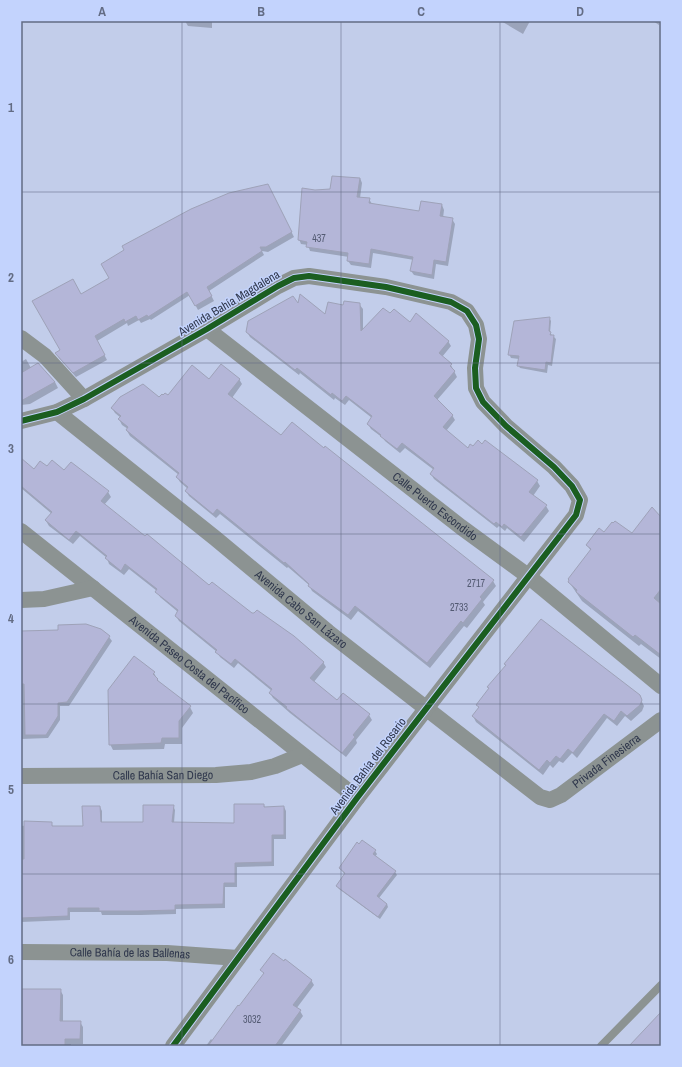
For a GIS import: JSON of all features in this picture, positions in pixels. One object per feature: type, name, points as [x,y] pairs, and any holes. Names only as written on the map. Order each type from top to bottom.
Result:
[{"type":"street","name":"Avenida Bahía Magdalena","points":[[21,421],[58,412],[84,399],[207,329],[278,286],[294,278],[309,276],[386,287],[451,302],[467,311],[476,325],[479,339],[475,368],[476,388],[483,402],[506,426],[554,467],[572,486],[580,500]]},
{"type":"street","name":"Calle Puerto Escondido","points":[[207,329],[461,527],[528,576],[661,686]]},
{"type":"street","points":[[21,338],[45,356],[84,399]]},
{"type":"street","name":"Avenida Cabo San Lázaro","points":[[58,412],[328,632],[540,797],[550,800]]},
{"type":"street","name":"Avenida Bahía del Rosario","points":[[173,1046],[357,798],[576,514],[580,500]]},
{"type":"street","name":"Avenida Paseo Costa del Pacífico","points":[[21,531],[357,798]]},
{"type":"street","points":[[21,600],[44,599],[93,588]]},
{"type":"street","name":"Privada Finesierra","points":[[550,800],[561,795],[661,720]]},
{"type":"street","name":"Calle Bahía San Diego","points":[[21,776],[223,774],[251,772],[275,766],[302,755]]},
{"type":"street","name":"Calle Bahía de las Ballenas","points":[[21,952],[167,953],[238,958]]},
{"type":"lane","points":[[601,1046],[661,985]]},
{"type":"building","points":[[332,176],[360,178],[357,197],[370,198],[369,203],[419,211],[421,201],[442,204],[440,216],[453,218],[446,262],[434,260],[432,275],[410,271],[413,257],[371,249],[369,264],[347,261],[348,253],[306,247],[307,242],[298,240],[302,188],[315,190],[330,189]]},
{"type":"building","points":[[268,184],[292,232],[266,247],[260,247],[262,251],[207,287],[212,296],[195,306],[187,292],[148,317],[147,315],[138,320],[136,316],[125,322],[124,319],[95,336],[105,355],[73,373],[55,353],[60,350],[32,301],[73,279],[81,294],[109,278],[101,264],[124,250],[122,246],[191,209],[229,193]]},
{"type":"building","points":[[300,294],[325,314],[328,302],[343,305],[344,301],[360,303],[361,331],[383,308],[390,313],[394,309],[410,322],[416,313],[449,341],[439,353],[452,364],[450,366],[455,371],[434,396],[453,415],[443,427],[468,448],[470,444],[473,446],[478,440],[482,444],[485,440],[538,480],[529,492],[547,505],[521,537],[504,524],[502,527],[496,522],[494,524],[430,474],[434,468],[402,443],[397,449],[380,436],[381,435],[367,424],[372,416],[346,396],[342,401],[332,393],[331,395],[297,368],[295,370],[246,332],[248,321],[293,296],[298,303]]},
{"type":"building","points":[[550,317],[549,331],[551,332],[550,335],[554,335],[551,363],[546,362],[545,370],[517,366],[519,356],[508,355],[514,321]]},
{"type":"building","points":[[38,363],[55,382],[21,401],[21,373]]},
{"type":"building","points":[[221,364],[240,379],[228,394],[281,435],[292,422],[324,448],[325,446],[494,580],[480,597],[482,599],[463,623],[461,621],[427,663],[355,606],[348,615],[308,586],[309,584],[285,562],[284,563],[217,509],[213,514],[185,491],[188,487],[176,477],[179,473],[126,430],[128,427],[118,419],[121,416],[111,408],[120,397],[143,384],[159,397],[165,393],[168,395],[192,365],[209,379]]},
{"type":"building","points":[[21,458],[34,469],[40,461],[47,466],[52,460],[64,470],[71,462],[109,491],[101,501],[145,536],[147,534],[209,585],[212,582],[252,613],[257,610],[294,636],[324,662],[310,678],[337,700],[343,693],[370,714],[353,735],[355,737],[342,753],[286,708],[287,707],[269,693],[272,689],[235,659],[231,664],[215,652],[217,650],[175,616],[178,610],[155,592],[157,589],[125,564],[121,571],[105,558],[107,556],[76,531],[69,540],[45,520],[52,512],[21,486]]},
{"type":"building","points":[[652,507],[661,517],[661,589],[654,598],[661,604],[661,655],[635,635],[633,637],[576,592],[577,590],[568,582],[568,579],[591,549],[586,545],[599,528],[604,532],[612,522],[613,523],[615,521],[632,533]]},
{"type":"building","points":[[541,619],[640,695],[642,700],[640,705],[627,716],[621,711],[614,721],[604,714],[573,753],[568,749],[560,759],[556,756],[550,763],[547,760],[539,770],[472,716],[479,707],[476,705],[489,688],[487,687]]},
{"type":"building","points":[[86,624],[101,629],[110,636],[67,702],[58,703],[58,716],[46,735],[25,735],[24,684],[21,684],[21,631],[58,630],[58,625]]},
{"type":"building","points":[[134,656],[155,672],[153,674],[158,679],[157,680],[191,706],[179,721],[179,738],[162,738],[161,743],[109,745],[108,690]]},
{"type":"building","points":[[234,804],[264,804],[264,807],[284,806],[284,835],[272,835],[272,862],[235,863],[235,883],[224,883],[223,904],[175,905],[175,910],[138,911],[99,911],[99,908],[68,908],[68,916],[21,918],[21,874],[22,859],[24,859],[24,821],[52,822],[52,826],[83,826],[82,806],[100,806],[101,822],[143,822],[143,805],[174,805],[172,822],[234,823]]},
{"type":"building","points":[[362,840],[376,850],[373,854],[396,871],[377,896],[387,904],[378,917],[336,886],[345,873],[339,868],[357,842],[359,844]]},
{"type":"building","points":[[273,953],[284,961],[285,959],[312,980],[293,1005],[301,1010],[275,1046],[208,1046],[264,973],[260,970]]},
{"type":"building","points":[[21,989],[61,989],[60,1021],[81,1021],[80,1039],[65,1039],[65,1046],[21,1046]]},
{"type":"building","points":[[661,1012],[661,1046],[629,1046]]},
{"type":"cycle path","points":[[21,421],[57,412],[84,399],[207,329],[278,286],[294,278],[309,276],[386,287],[451,302],[467,311],[476,325],[479,339],[475,368],[476,388],[483,402],[506,426],[554,467],[572,486],[580,500],[576,515],[357,798],[173,1046]]}]
